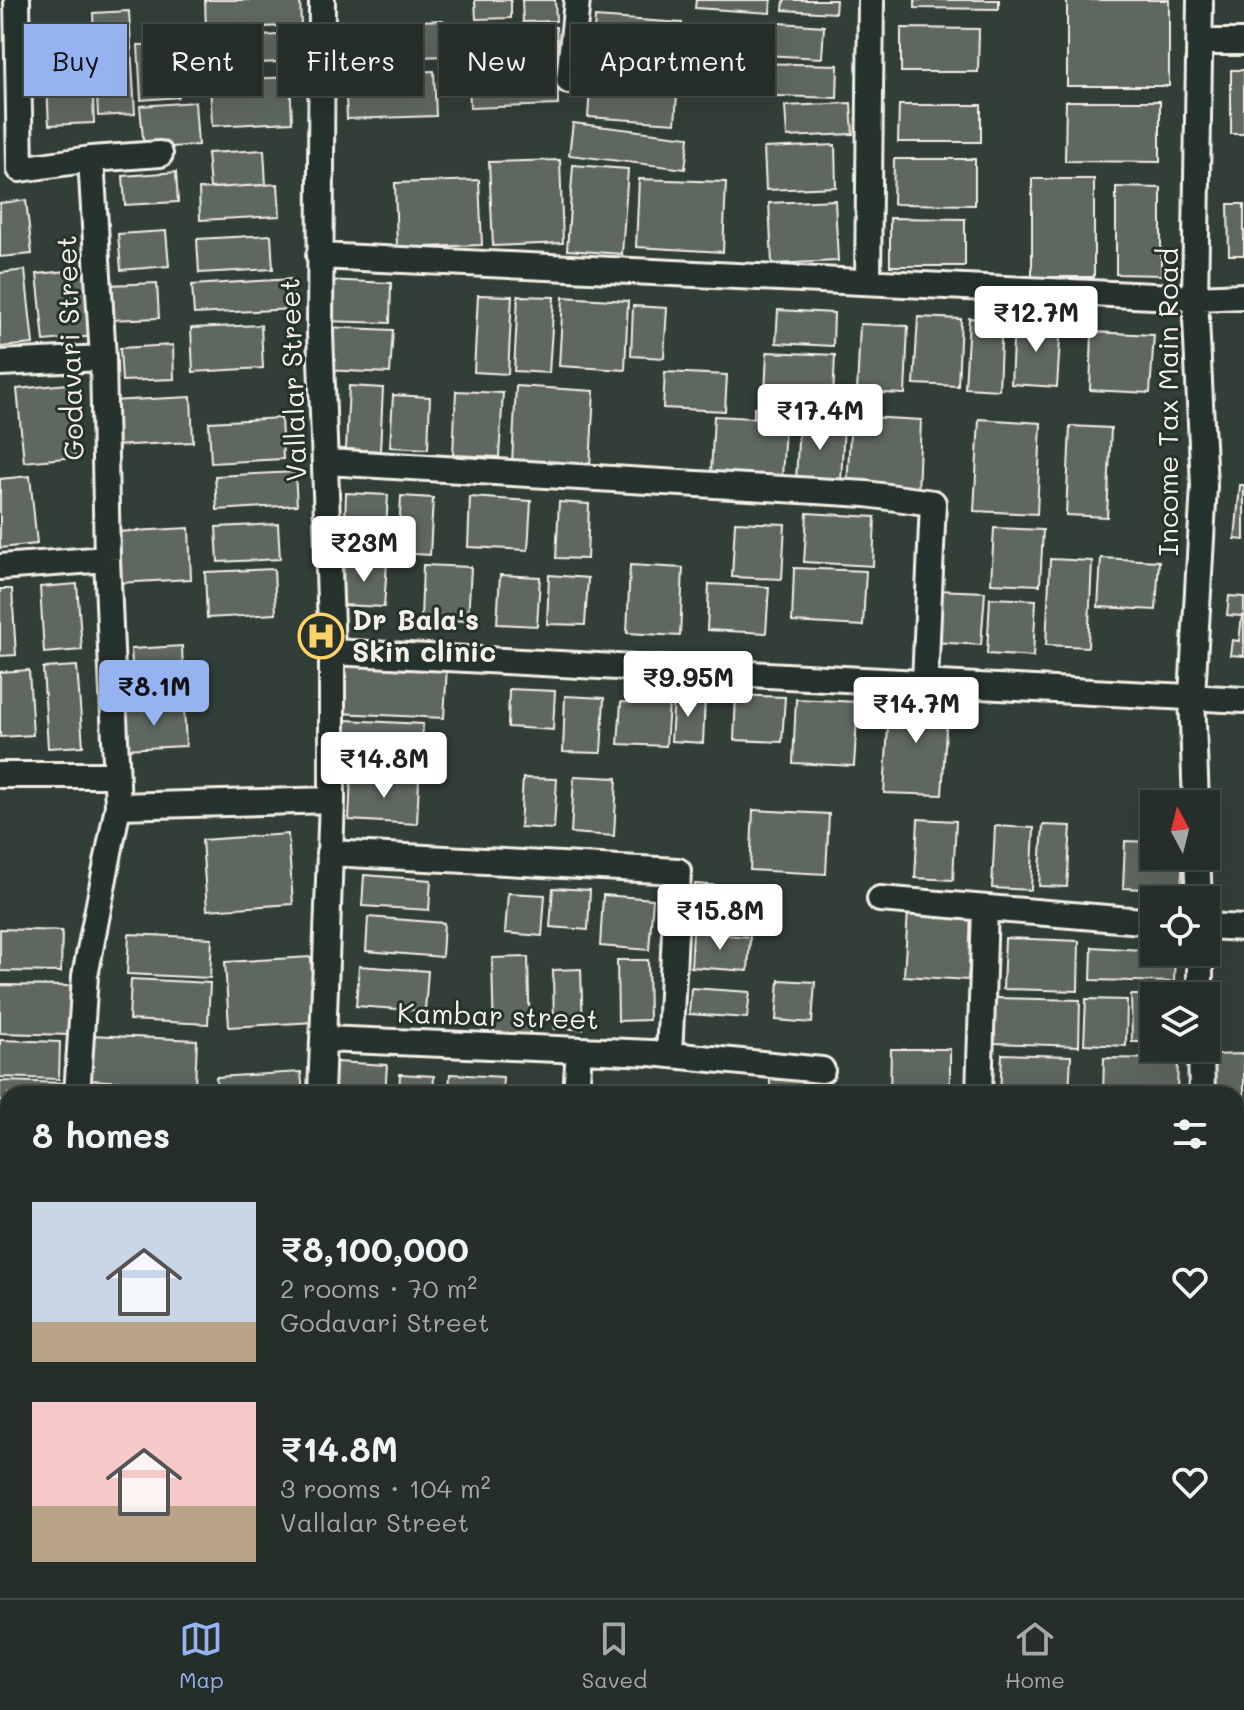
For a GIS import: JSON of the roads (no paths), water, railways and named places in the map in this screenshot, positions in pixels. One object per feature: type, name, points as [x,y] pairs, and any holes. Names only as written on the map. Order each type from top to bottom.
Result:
[{"type":"street","points":[[17,0],[10,169],[160,154]]},
{"type":"street","name":"Vallalar Street","points":[[322,0],[319,256],[332,652],[332,800],[322,1086]]},
{"type":"street","points":[[569,81],[577,0]]},
{"type":"street","points":[[868,280],[871,0]]},
{"type":"street","name":"Income Tax Main Road","points":[[1195,790],[1192,696],[1204,486],[1195,298],[1200,0]]},
{"type":"street","points":[[1201,42],[1244,42]]},
{"type":"street","name":"Godavari Street","points":[[78,1086],[85,976],[118,806],[107,559],[103,358],[91,159]]},
{"type":"street","points":[[319,256],[1195,298],[1244,296]]},
{"type":"street","points":[[0,363],[103,358]]},
{"type":"street","points":[[327,462],[866,494],[933,503],[925,682]]},
{"type":"street","points":[[0,567],[107,559]]},
{"type":"street","points":[[332,652],[1244,700]]},
{"type":"street","points":[[0,775],[115,775]]},
{"type":"street","points":[[118,806],[332,800]]},
{"type":"street","points":[[329,853],[678,871],[669,1055]]},
{"type":"street","points":[[880,899],[1140,921]]},
{"type":"street","points":[[979,1086],[985,908]]},
{"type":"street","points":[[1220,927],[1244,928]]},
{"type":"street","name":"Kambar street","points":[[325,1039],[669,1055],[822,1070]]},
{"type":"street","points":[[577,1086],[579,1050]]},
{"type":"street","points":[[1201,1062],[1202,1086]]},
{"type":"place","name":"Dr Bala's Skin clinic","points":[[321,636]]}]
